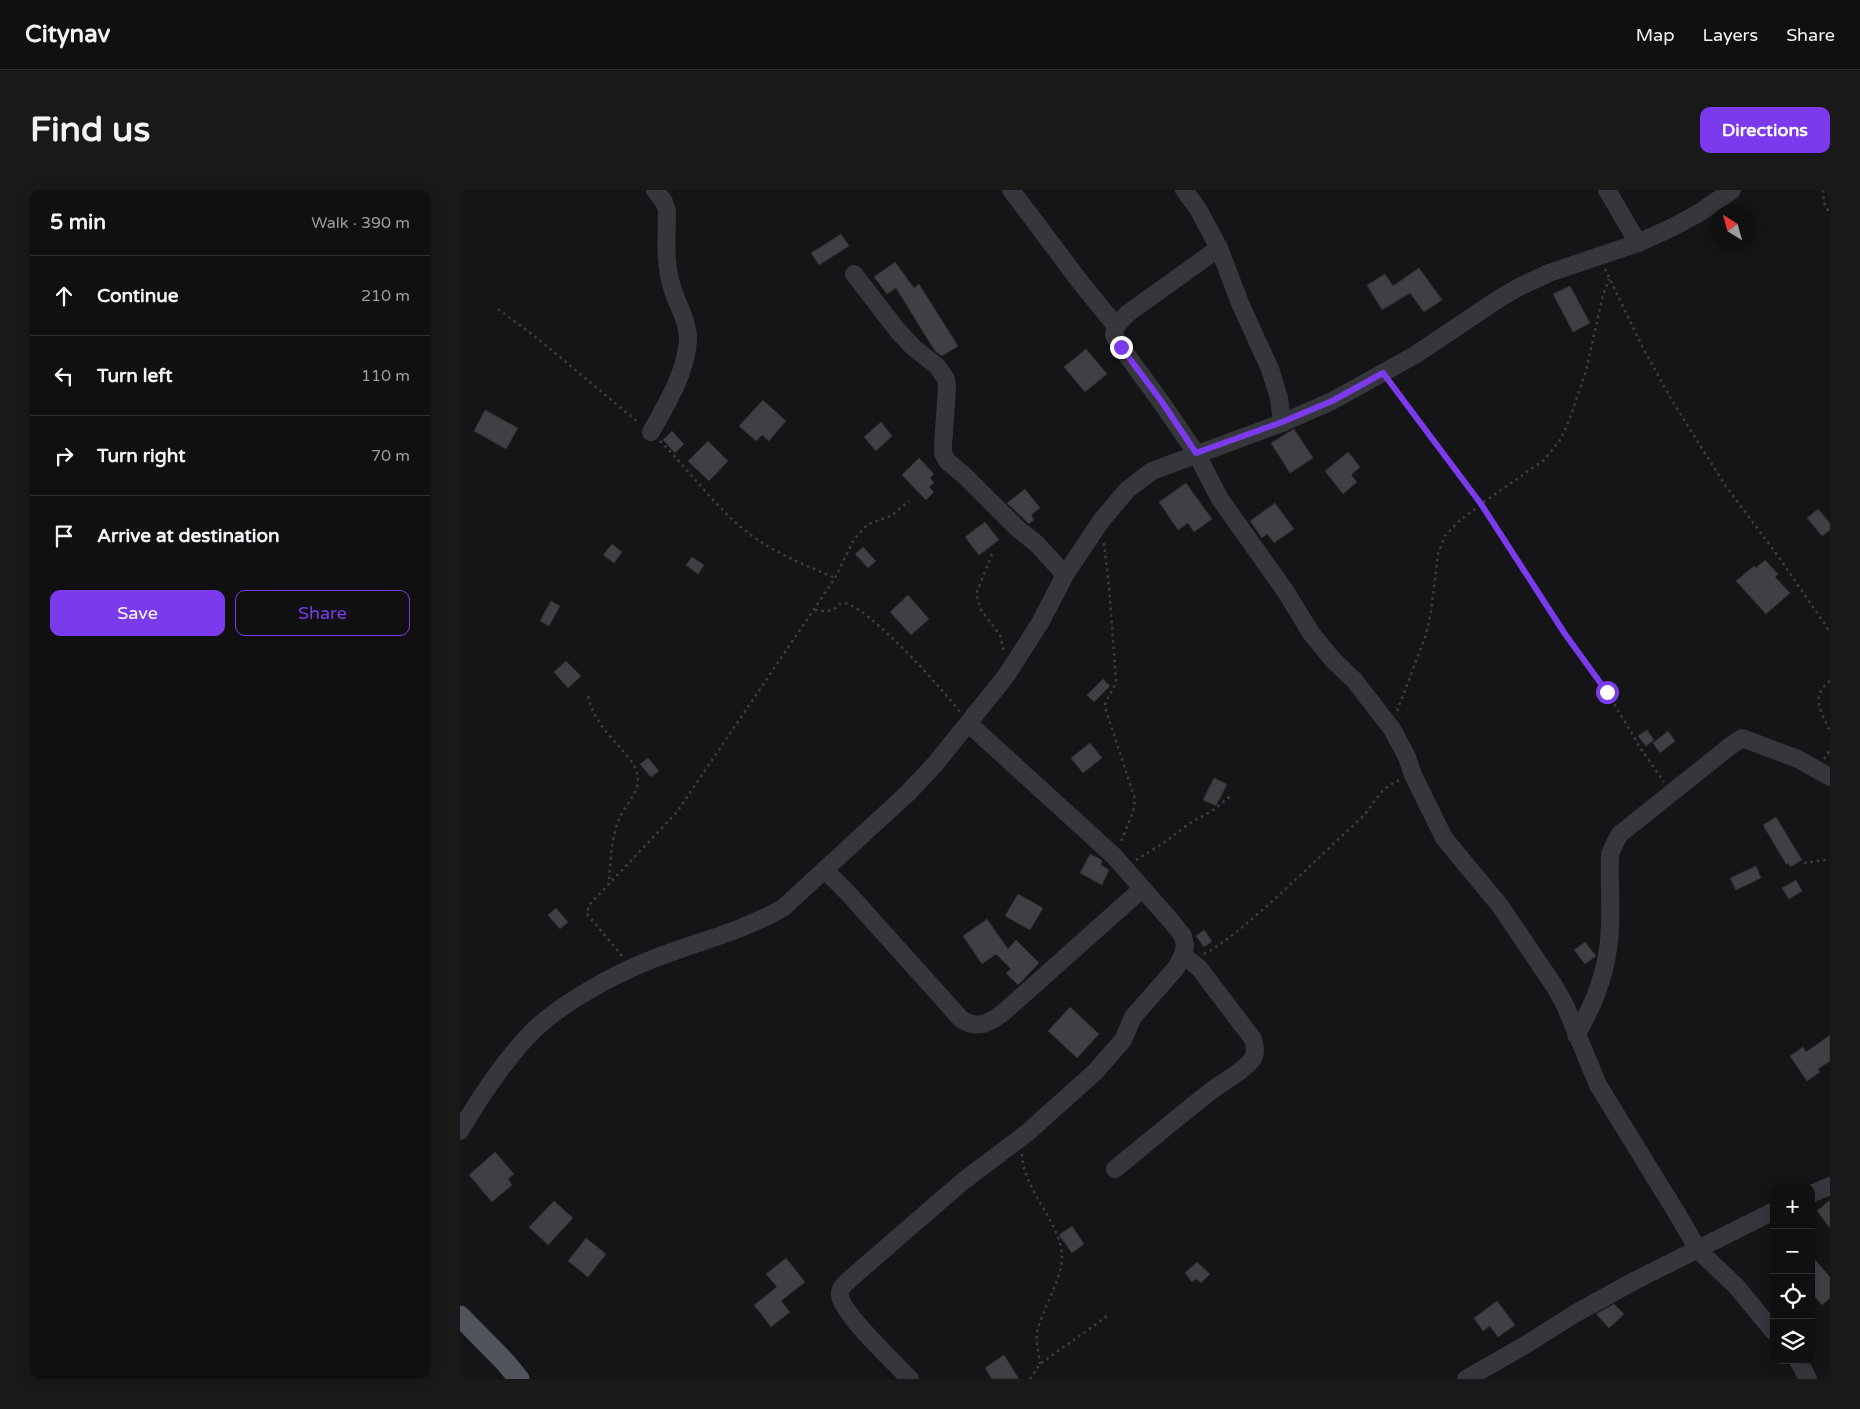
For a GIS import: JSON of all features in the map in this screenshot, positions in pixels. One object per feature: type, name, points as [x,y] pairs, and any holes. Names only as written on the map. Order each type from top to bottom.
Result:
[{"type":"main road","points":[[460,1316],[519,1379]]},
{"type":"street","points":[[651,432],[676,386],[685,361],[688,340],[686,323],[672,287],[667,267],[667,211],[664,202],[655,190]]},
{"type":"street","points":[[1011,190],[1116,326]]},
{"type":"street","points":[[1184,190],[1198,210],[1219,248],[1270,369],[1279,398],[1282,422]]},
{"type":"street","points":[[1607,190],[1638,243]]},
{"type":"street","points":[[460,1131],[490,1082],[529,1034],[555,1012],[620,974],[652,959],[773,914],[793,900],[882,815],[908,793],[936,763],[1006,676],[1040,623],[1065,575],[1101,521],[1128,490],[1152,471],[1332,401],[1415,355],[1521,286],[1549,272],[1638,243],[1690,218],[1732,190]]},
{"type":"street","points":[[1219,248],[1127,314],[1116,326],[1114,335],[1196,453],[1220,499],[1271,570],[1311,633],[1333,660],[1354,680],[1392,729],[1444,838],[1501,907],[1565,1005],[1598,1085],[1698,1250],[1736,1286],[1770,1327]]},
{"type":"street","points":[[854,274],[898,331],[914,348],[942,372],[947,388],[943,454],[947,460],[1017,528],[1038,544],[1065,575]]},
{"type":"street","points":[[968,724],[1119,861],[1172,922],[1182,936],[1187,958],[1222,996],[1253,1038],[1255,1048],[1251,1060],[1115,1169]]},
{"type":"street","points":[[1576,1035],[1591,1010],[1606,963],[1610,928],[1610,860],[1615,842],[1629,827],[1737,740],[1742,738],[1798,759],[1830,777]]},
{"type":"street","points":[[825,870],[847,892],[960,1019],[974,1025],[987,1023],[998,1016],[1142,889]]},
{"type":"street","points":[[910,1379],[850,1314],[840,1296],[841,1289],[850,1279],[962,1182],[1027,1133],[1095,1072],[1112,1055],[1123,1040],[1133,1017],[1171,973],[1187,958]]},
{"type":"street","points":[[1815,1192],[1830,1186]]},
{"type":"street","points":[[1466,1379],[1576,1313],[1636,1280],[1770,1214]]},
{"type":"street","points":[[1800,1364],[1808,1379]]},
{"type":"path","points":[[1823,190],[1824,202],[1830,214]]},
{"type":"path","points":[[1600,256],[1608,279],[1671,399],[1725,486],[1778,556],[1830,632]]},
{"type":"path","points":[[1392,729],[1407,682],[1426,635],[1432,612],[1438,554],[1445,536],[1457,523],[1481,504],[1544,460],[1560,440],[1569,421],[1586,371],[1608,279]]},
{"type":"path","points":[[498,309],[537,338],[651,432],[681,462],[717,504],[748,532],[769,547],[835,578]]},
{"type":"path","points":[[1383,373],[1481,504],[1565,634],[1607,692],[1641,749],[1672,794]]},
{"type":"path","points":[[620,974],[625,962],[624,958],[587,914],[589,905],[677,812],[815,610],[835,578],[854,540],[868,524],[891,516],[909,501]]},
{"type":"path","points":[[1101,521],[1109,587],[1116,680],[1113,693],[1105,703],[1105,707],[1135,798],[1133,812],[1119,861],[1145,856],[1190,823],[1212,811],[1232,795]]},
{"type":"path","points":[[992,554],[976,594],[981,610],[1000,635],[1004,651],[1006,676]]},
{"type":"path","points":[[815,610],[831,610],[845,603],[874,621],[889,633],[949,698],[968,724]]},
{"type":"path","points":[[1830,681],[1818,694],[1818,702],[1830,732]]},
{"type":"path","points":[[588,696],[594,715],[629,758],[636,769],[638,780],[638,787],[618,822],[610,864],[609,885]]},
{"type":"path","points":[[1187,958],[1221,945],[1282,893],[1362,816],[1381,791],[1388,785],[1413,775]]},
{"type":"path","points":[[1804,863],[1830,859]]},
{"type":"path","points":[[1027,1133],[1022,1150],[1022,1162],[1038,1202],[1050,1222],[1062,1256],[1059,1272],[1037,1332],[1040,1364]]},
{"type":"path","points":[[1030,1379],[1040,1364],[1110,1314]]},
{"type":"building","points":[[841,234],[849,246],[819,265],[811,253]]},
{"type":"building","points":[[895,262],[914,288],[919,284],[958,346],[942,356],[935,351],[896,288],[887,294],[874,277]]},
{"type":"building","points":[[1419,268],[1442,300],[1424,312],[1410,293],[1382,310],[1367,285],[1385,274],[1393,286]]},
{"type":"building","points":[[1570,286],[1590,323],[1573,332],[1553,294]]},
{"type":"building","points":[[1086,349],[1107,374],[1085,392],[1064,367]]},
{"type":"building","points":[[763,400],[786,421],[769,441],[762,435],[756,441],[739,426]]},
{"type":"building","points":[[485,410],[518,428],[506,449],[474,431]]},
{"type":"building","points":[[881,422],[892,436],[876,451],[864,437]]},
{"type":"building","points":[[1294,429],[1313,458],[1290,473],[1271,443]]},
{"type":"building","points":[[672,431],[684,444],[675,453],[663,440]]},
{"type":"building","points":[[708,441],[728,461],[709,481],[688,461]]},
{"type":"building","points":[[1348,452],[1360,467],[1351,475],[1357,482],[1343,494],[1325,471]]},
{"type":"building","points":[[919,458],[934,474],[930,478],[934,483],[929,487],[934,492],[926,500],[902,475]]},
{"type":"building","points":[[1186,483],[1212,519],[1194,532],[1188,523],[1178,530],[1159,502]]},
{"type":"building","points":[[1025,489],[1040,508],[1031,515],[1034,520],[1029,524],[1007,503]]},
{"type":"building","points":[[1275,503],[1294,529],[1274,543],[1267,534],[1262,538],[1250,521]]},
{"type":"building","points":[[1818,509],[1830,523],[1830,530],[1822,536],[1807,518]]},
{"type":"building","points":[[985,522],[999,540],[979,555],[965,537]]},
{"type":"building","points":[[612,544],[622,552],[614,563],[603,555]]},
{"type":"building","points":[[863,547],[876,561],[868,568],[855,554]]},
{"type":"building","points":[[692,557],[704,565],[698,574],[686,565]]},
{"type":"building","points":[[1765,560],[1778,574],[1775,577],[1790,593],[1766,614],[1736,581],[1754,566],[1756,568]]},
{"type":"building","points":[[908,595],[929,619],[911,635],[890,612]]},
{"type":"building","points":[[551,601],[560,606],[549,626],[540,621]]},
{"type":"building","points":[[566,661],[581,676],[568,688],[554,672]]},
{"type":"building","points":[[1103,679],[1110,686],[1094,702],[1087,695]]},
{"type":"building","points":[[1647,730],[1654,740],[1646,746],[1638,736]]},
{"type":"building","points":[[1668,731],[1675,741],[1660,753],[1653,743]]},
{"type":"building","points":[[1090,743],[1102,758],[1083,773],[1071,758]]},
{"type":"building","points":[[648,758],[659,771],[651,777],[640,764]]},
{"type":"building","points":[[1214,778],[1227,784],[1216,806],[1203,800]]},
{"type":"building","points":[[1776,817],[1802,860],[1790,867],[1788,863],[1786,864],[1763,825]]},
{"type":"building","points":[[1090,854],[1102,860],[1101,865],[1109,870],[1102,885],[1080,873]]},
{"type":"building","points":[[1756,866],[1761,878],[1736,890],[1730,878]]},
{"type":"building","points":[[1796,880],[1802,891],[1789,899],[1782,888]]},
{"type":"building","points":[[1018,894],[1043,908],[1030,930],[1005,916]]},
{"type":"building","points":[[556,908],[568,922],[560,929],[548,915]]},
{"type":"building","points":[[987,919],[1008,949],[1016,940],[1039,963],[1018,985],[1006,973],[1011,969],[996,954],[982,964],[963,936]]},
{"type":"building","points":[[1204,930],[1212,941],[1204,947],[1196,936]]},
{"type":"building","points":[[1585,942],[1596,956],[1585,964],[1574,950]]},
{"type":"building","points":[[1070,1007],[1099,1034],[1077,1058],[1048,1031]]},
{"type":"building","points":[[1830,1035],[1830,1061],[1818,1069],[1820,1072],[1807,1081],[1790,1056],[1803,1047],[1806,1052]]},
{"type":"building","points":[[495,1152],[514,1174],[508,1179],[512,1185],[492,1202],[469,1175]]},
{"type":"building","points":[[1830,1200],[1830,1228],[1817,1211]]},
{"type":"building","points":[[554,1201],[573,1218],[548,1245],[529,1227]]},
{"type":"building","points":[[1072,1226],[1084,1244],[1072,1253],[1059,1235]]},
{"type":"building","points":[[586,1238],[606,1254],[588,1277],[568,1261]]},
{"type":"building","points":[[786,1258],[805,1282],[781,1301],[790,1312],[771,1327],[754,1305],[777,1287],[766,1274]]},
{"type":"building","points":[[1815,1260],[1830,1277],[1830,1298],[1822,1305],[1815,1297]]},
{"type":"building","points":[[1197,1262],[1210,1274],[1201,1283],[1196,1279],[1192,1282],[1185,1273]]},
{"type":"building","points":[[1497,1301],[1515,1325],[1498,1337],[1490,1326],[1483,1331],[1474,1318]]},
{"type":"building","points":[[1614,1304],[1624,1314],[1609,1328],[1596,1314]]},
{"type":"building","points":[[1004,1355],[1019,1379],[992,1379],[985,1368]]},
{"type":"route","points":[[1121,347],[1162,402],[1196,453],[1255,433],[1332,401],[1383,373],[1481,504],[1565,634],[1607,692]]}]
